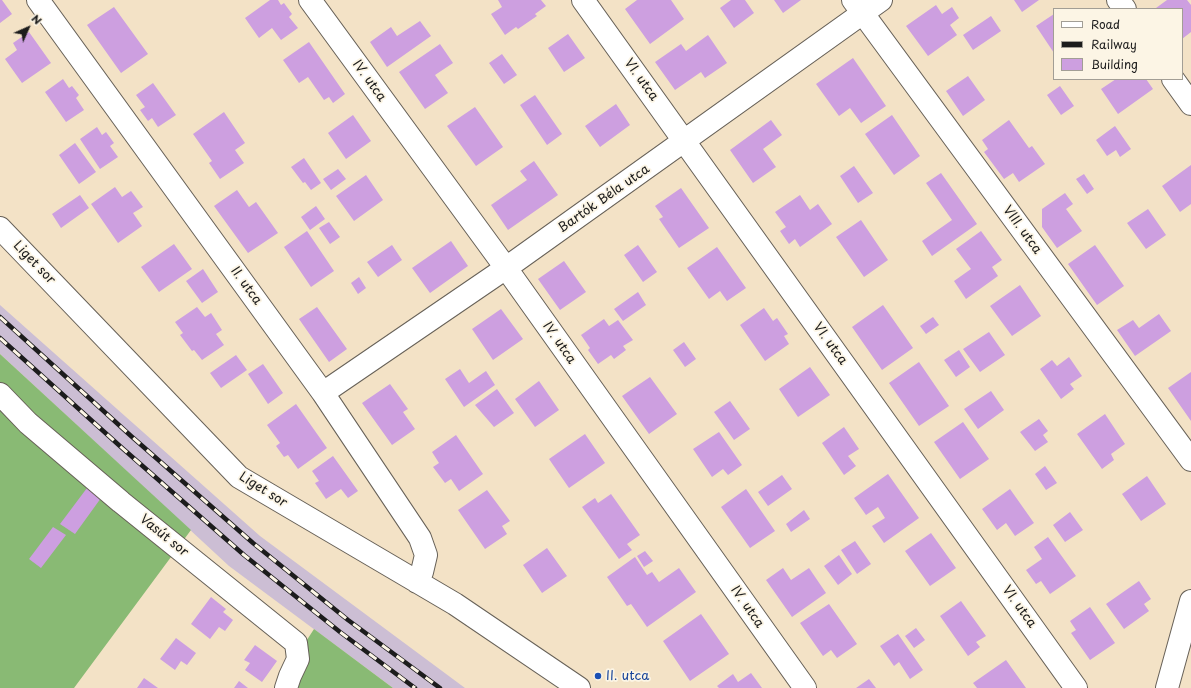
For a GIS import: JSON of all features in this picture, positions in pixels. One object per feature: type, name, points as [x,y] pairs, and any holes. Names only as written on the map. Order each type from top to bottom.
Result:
[{"type":"street","name":"II. utca","points":[[38,0],[324,393],[420,538],[426,555],[422,572],[416,582]]},
{"type":"street","name":"IV. utca","points":[[310,0],[506,268],[805,688]]},
{"type":"street","name":"VI. utca","points":[[583,0],[1076,688]]},
{"type":"street","name":"Bartók Béla utca","points":[[324,393],[506,268],[685,141],[858,6],[881,0]]},
{"type":"street","points":[[1118,0],[1124,8]]},
{"type":"street","name":"VIII. utca","points":[[858,6],[1191,460]]},
{"type":"street","points":[[1174,80],[1191,104]]},
{"type":"street","name":"Liget sor","points":[[0,228],[239,477],[455,604],[579,688]]},
{"type":"street","name":"Vasút sor","points":[[0,394],[28,423],[121,502],[296,644],[298,659],[286,688]]},
{"type":"street","points":[[1167,688],[1191,601]]},
{"type":"shaded area","points":[[0,305],[260,536],[465,688],[393,688],[229,566],[0,354]]},
{"type":"green space","points":[[0,354],[191,530],[74,688],[0,688]]},
{"type":"green space","points":[[314,629],[393,688],[276,688]]},
{"type":"building","points":[[0,0],[2,0],[12,14],[0,23]]},
{"type":"building","points":[[270,0],[278,0],[281,5],[284,3],[292,14],[289,17],[298,28],[281,40],[272,28],[259,38],[245,18]]},
{"type":"building","points":[[498,0],[541,0],[546,6],[535,14],[537,16],[518,29],[516,27],[505,35],[491,14],[502,7]]},
{"type":"building","points":[[637,0],[671,0],[684,19],[650,44],[625,9]]},
{"type":"building","points":[[731,0],[745,0],[754,13],[734,28],[720,8]]},
{"type":"building","points":[[774,0],[801,0],[783,13]]},
{"type":"building","points":[[1014,0],[1039,0],[1022,12]]},
{"type":"building","points":[[1167,0],[1187,0],[1191,5],[1191,32],[1183,38],[1183,8],[1156,8]]},
{"type":"building","points":[[936,5],[942,14],[952,7],[959,18],[950,25],[957,35],[928,56],[906,26]]},
{"type":"building","points":[[114,7],[148,54],[121,73],[87,25]]},
{"type":"building","points":[[1053,15],[1053,52],[1036,26]]},
{"type":"building","points":[[991,16],[1001,31],[973,50],[963,35]]},
{"type":"building","points":[[420,21],[431,36],[387,67],[370,42],[391,27],[397,36]]},
{"type":"building","points":[[29,32],[51,63],[22,83],[5,59],[17,50],[13,43]]},
{"type":"building","points":[[568,34],[585,58],[564,72],[548,48]]},
{"type":"building","points":[[708,35],[727,63],[705,78],[701,72],[675,90],[655,62],[681,44],[686,51]]},
{"type":"building","points":[[309,42],[345,94],[333,103],[329,97],[324,100],[308,77],[299,83],[283,60]]},
{"type":"building","points":[[440,44],[453,63],[435,75],[448,93],[425,109],[399,72]]},
{"type":"building","points":[[502,54],[517,75],[504,84],[489,63]]},
{"type":"building","points":[[853,58],[886,106],[861,123],[850,108],[839,116],[816,84]]},
{"type":"building","points":[[968,76],[985,100],[963,116],[946,91]]},
{"type":"building","points":[[63,79],[69,88],[72,86],[79,95],[76,98],[84,110],[66,122],[45,92]]},
{"type":"building","points":[[1114,80],[1147,80],[1153,89],[1118,114],[1101,89]]},
{"type":"building","points":[[153,83],[176,115],[158,127],[152,118],[148,121],[140,110],[145,107],[136,95]]},
{"type":"building","points":[[1060,86],[1074,106],[1061,115],[1047,95]]},
{"type":"building","points":[[535,95],[562,134],[547,145],[520,105]]},
{"type":"building","points":[[616,104],[630,125],[600,147],[585,126]]},
{"type":"building","points":[[475,107],[503,147],[476,166],[447,126]]},
{"type":"building","points":[[224,112],[245,143],[235,150],[244,163],[220,179],[209,163],[212,161],[193,134]]},
{"type":"building","points":[[353,115],[371,141],[346,159],[328,133]]},
{"type":"building","points":[[892,115],[920,156],[894,175],[865,134]]},
{"type":"building","points":[[771,120],[782,135],[763,149],[776,167],[753,183],[730,150]]},
{"type":"building","points":[[1009,120],[1029,148],[1032,146],[1045,164],[1019,182],[1013,173],[1004,179],[984,152],[988,149],[982,140]]},
{"type":"building","points":[[1115,126],[1131,149],[1120,157],[1116,150],[1107,156],[1096,140]]},
{"type":"building","points":[[97,127],[102,135],[106,132],[114,143],[110,146],[118,157],[100,169],[80,139]]},
{"type":"building","points":[[75,143],[96,172],[79,184],[59,155]]},
{"type":"building","points":[[304,158],[321,183],[311,190],[305,182],[303,183],[291,167]]},
{"type":"building","points":[[534,161],[558,195],[508,230],[491,205],[527,180],[520,171]]},
{"type":"building","points":[[1191,165],[1191,204],[1180,212],[1162,186]]},
{"type":"building","points":[[854,166],[873,193],[858,203],[840,176]]},
{"type":"building","points":[[338,169],[346,179],[331,190],[323,179]]},
{"type":"building","points":[[941,173],[977,224],[932,256],[922,241],[952,220],[926,183]]},
{"type":"building","points":[[1084,174],[1094,189],[1087,194],[1076,179]]},
{"type":"building","points":[[366,175],[383,200],[354,221],[336,196]]},
{"type":"building","points":[[115,187],[122,197],[131,191],[143,207],[133,213],[142,226],[118,243],[91,204]]},
{"type":"building","points":[[681,188],[709,228],[679,248],[659,219],[663,217],[655,206]]},
{"type":"building","points":[[237,190],[249,207],[256,202],[278,233],[248,253],[214,206]]},
{"type":"building","points":[[1065,193],[1073,204],[1066,209],[1082,231],[1057,248],[1042,227],[1042,209]]},
{"type":"building","points":[[80,195],[89,208],[61,228],[52,214]]},
{"type":"building","points":[[800,195],[810,210],[818,204],[832,224],[800,247],[795,239],[789,244],[780,231],[786,227],[775,212]]},
{"type":"building","points":[[316,206],[325,219],[310,230],[301,217]]},
{"type":"building","points":[[1148,209],[1166,235],[1146,249],[1127,223]]},
{"type":"building","points":[[861,220],[888,260],[864,277],[836,237]]},
{"type":"building","points":[[329,222],[340,237],[330,244],[319,228]]},
{"type":"building","points":[[307,231],[334,271],[311,287],[284,247]]},
{"type":"building","points":[[981,231],[1002,260],[992,267],[998,276],[966,299],[954,281],[971,269],[956,249]]},
{"type":"building","points":[[451,241],[468,266],[430,293],[412,268]]},
{"type":"building","points":[[174,244],[192,269],[159,292],[141,267]]},
{"type":"building","points":[[392,245],[402,260],[378,277],[367,262]]},
{"type":"building","points":[[638,245],[657,272],[643,282],[624,255]]},
{"type":"building","points":[[1095,245],[1124,286],[1097,305],[1068,264]]},
{"type":"building","points":[[717,247],[746,288],[727,301],[720,291],[709,299],[687,268]]},
{"type":"building","points":[[564,261],[586,292],[560,310],[538,279]]},
{"type":"building","points":[[203,269],[218,292],[202,303],[186,281]]},
{"type":"building","points":[[359,277],[366,288],[358,294],[351,283]]},
{"type":"building","points":[[1020,285],[1041,316],[1012,336],[990,306]]},
{"type":"building","points":[[638,292],[646,305],[623,321],[614,309]]},
{"type":"building","points":[[883,305],[913,348],[882,370],[852,327]]},
{"type":"building","points":[[197,307],[205,317],[211,313],[222,330],[216,334],[224,345],[202,360],[194,350],[192,351],[180,335],[183,333],[175,322]]},
{"type":"building","points":[[317,307],[347,349],[329,362],[299,319]]},
{"type":"building","points":[[764,308],[773,321],[777,318],[788,334],[784,336],[789,344],[765,361],[740,325]]},
{"type":"building","points":[[501,309],[523,339],[493,360],[472,329]]},
{"type":"building","points":[[1159,314],[1171,331],[1135,356],[1117,330],[1133,320],[1139,328]]},
{"type":"building","points":[[933,317],[939,325],[926,334],[920,326]]},
{"type":"building","points":[[604,319],[609,326],[618,320],[633,340],[623,346],[626,350],[614,359],[611,355],[598,364],[588,350],[590,348],[581,335]]},
{"type":"building","points":[[989,332],[1005,355],[980,372],[963,349]]},
{"type":"building","points":[[684,342],[696,359],[685,367],[673,350]]},
{"type":"building","points":[[959,350],[970,367],[956,377],[944,360]]},
{"type":"building","points":[[236,355],[247,370],[221,388],[210,373]]},
{"type":"building","points":[[1069,357],[1082,376],[1070,384],[1074,389],[1061,399],[1040,369],[1052,360],[1057,366]]},
{"type":"building","points":[[919,362],[949,406],[919,426],[889,383]]},
{"type":"building","points":[[263,364],[283,393],[268,404],[248,374]]},
{"type":"building","points":[[810,367],[830,395],[798,417],[779,389]]},
{"type":"building","points":[[460,369],[469,383],[486,371],[495,385],[464,407],[445,379]]},
{"type":"building","points":[[1191,372],[1191,421],[1168,388]]},
{"type":"building","points":[[650,377],[677,414],[649,434],[622,396]]},
{"type":"building","points":[[539,381],[559,410],[535,427],[515,399]]},
{"type":"building","points":[[390,384],[408,409],[403,412],[415,429],[392,445],[362,403]]},
{"type":"building","points":[[497,389],[514,413],[494,427],[475,405]]},
{"type":"building","points":[[991,391],[1004,410],[978,429],[964,409]]},
{"type":"building","points":[[730,401],[750,429],[734,440],[714,412]]},
{"type":"building","points":[[296,404],[327,448],[298,469],[288,455],[284,457],[276,446],[280,443],[267,425]]},
{"type":"building","points":[[1105,414],[1125,444],[1111,454],[1114,460],[1102,469],[1077,434]]},
{"type":"building","points":[[1039,419],[1048,431],[1043,435],[1048,442],[1035,451],[1020,432]]},
{"type":"building","points":[[963,422],[989,459],[960,479],[934,442]]},
{"type":"building","points":[[844,427],[859,449],[848,456],[856,466],[844,475],[822,443]]},
{"type":"building","points":[[719,432],[742,465],[728,475],[723,469],[712,477],[693,449]]},
{"type":"building","points":[[585,434],[605,463],[569,488],[549,459]]},
{"type":"building","points":[[456,435],[483,474],[459,491],[451,479],[445,483],[433,467],[439,463],[432,452]]},
{"type":"building","points":[[333,456],[358,491],[348,498],[341,489],[326,499],[315,483],[319,481],[312,471]]},
{"type":"building","points":[[1045,466],[1057,483],[1046,490],[1035,474]]},
{"type":"building","points":[[888,474],[919,518],[884,543],[872,526],[885,518],[878,507],[866,515],[854,498]]},
{"type":"building","points":[[782,475],[792,489],[768,506],[758,492]]},
{"type":"building","points":[[1147,476],[1166,504],[1141,521],[1122,494]]},
{"type":"building","points":[[87,488],[101,498],[75,534],[60,524]]},
{"type":"building","points":[[746,489],[775,531],[750,548],[721,507]]},
{"type":"building","points":[[1010,489],[1034,523],[1015,536],[1006,523],[997,530],[982,509]]},
{"type":"building","points":[[487,490],[510,521],[502,526],[507,534],[485,549],[458,510]]},
{"type":"building","points":[[611,494],[640,535],[627,544],[632,550],[619,559],[582,507],[595,498],[598,503]]},
{"type":"building","points":[[804,510],[810,519],[791,532],[786,524]]},
{"type":"building","points":[[1070,512],[1083,530],[1065,542],[1053,525]]},
{"type":"building","points":[[53,527],[66,535],[41,568],[29,559]]},
{"type":"building","points":[[931,533],[956,568],[930,586],[905,551]]},
{"type":"building","points":[[1048,537],[1076,576],[1050,594],[1041,581],[1036,584],[1026,570],[1042,559],[1034,547]]},
{"type":"building","points":[[855,541],[871,564],[857,574],[841,550]]},
{"type":"building","points":[[547,548],[567,576],[542,593],[523,565]]},
{"type":"building","points":[[645,551],[653,561],[644,567],[637,556]]},
{"type":"building","points":[[839,555],[852,574],[838,585],[824,566]]},
{"type":"building","points":[[635,557],[647,575],[652,572],[659,582],[679,568],[696,592],[647,627],[631,604],[627,606],[607,577]]},
{"type":"building","points":[[783,568],[791,580],[809,568],[826,593],[792,617],[766,580]]},
{"type":"building","points":[[1139,581],[1151,599],[1144,604],[1149,611],[1124,629],[1106,604]]},
{"type":"building","points":[[211,597],[226,609],[223,612],[233,620],[225,631],[219,627],[210,639],[191,624]]},
{"type":"building","points":[[961,601],[986,636],[976,642],[980,647],[968,656],[940,616]]},
{"type":"building","points":[[829,604],[857,644],[837,658],[831,650],[823,656],[800,623]]},
{"type":"building","points":[[1090,607],[1115,643],[1090,660],[1071,633],[1076,630],[1070,621]]},
{"type":"building","points":[[701,614],[729,654],[690,681],[663,641]]},
{"type":"building","points":[[916,628],[925,640],[914,648],[905,636]]},
{"type":"building","points":[[898,634],[923,670],[910,679],[899,662],[894,666],[880,646]]},
{"type":"building","points":[[176,638],[196,653],[187,665],[181,661],[175,670],[160,659]]},
{"type":"building","points":[[255,645],[277,661],[262,682],[245,670],[250,663],[244,660]]},
{"type":"building","points":[[1006,660],[1026,688],[977,688],[973,683]]},
{"type":"building","points":[[751,673],[762,688],[719,688],[717,686],[733,674],[738,682]]},
{"type":"building","points":[[144,678],[158,688],[137,688]]},
{"type":"building","points":[[869,679],[876,688],[856,688]]},
{"type":"building","points":[[239,681],[248,688],[234,688]]},
{"type":"railway","points":[[0,317],[131,436],[253,543],[348,620],[440,688]]},
{"type":"railway","points":[[0,338],[244,555],[340,632],[415,688]]},
{"type":"place","name":"II. utca","points":[[598,676]]}]
